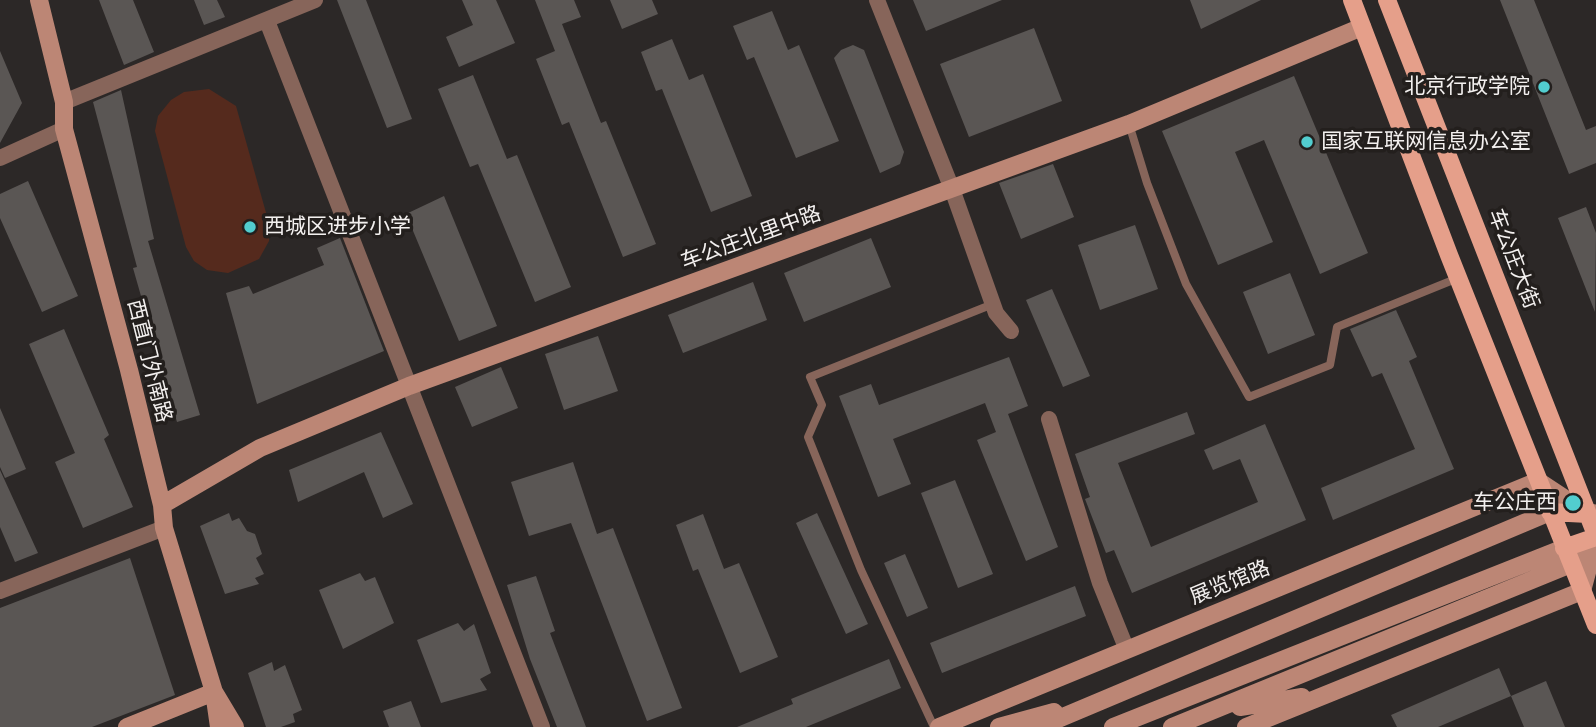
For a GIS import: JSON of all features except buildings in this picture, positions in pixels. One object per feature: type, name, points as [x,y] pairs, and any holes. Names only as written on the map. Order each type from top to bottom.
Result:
[{"type":"main road","points":[[1352,0],[1458,278],[1596,625]]},
{"type":"main road","name":"车公庄大街","points":[[1387,0],[1592,513],[1596,537]]},
{"type":"main road","points":[[1550,512],[1592,513]]},
{"type":"main road","points":[[1567,556],[1596,537]]},
{"type":"street","name":"西直门外南路","points":[[38,0],[64,102],[64,129],[129,370],[162,505],[164,528],[227,726]]},
{"type":"street","points":[[64,102],[315,0]]},
{"type":"street","points":[[877,0],[952,189],[993,304],[1012,331]]},
{"type":"street","points":[[267,21],[542,727]]},
{"type":"street","name":"车公庄北里中路","points":[[162,505],[260,448],[410,386],[1129,124],[1362,27]]},
{"type":"street","points":[[0,158],[64,129]]},
{"type":"street","points":[[1049,419],[1096,570],[1127,650]]},
{"type":"street","points":[[1538,481],[1592,513]]},
{"type":"street","name":"展览馆路","points":[[936,727],[1538,481]]},
{"type":"street","points":[[1040,727],[1550,512]]},
{"type":"street","points":[[0,591],[164,528]]},
{"type":"street","points":[[1246,727],[1582,591],[1596,537]]},
{"type":"street","points":[[1172,727],[1567,556]]},
{"type":"street","points":[[1113,727],[1567,556]]},
{"type":"street","points":[[1209,712],[1335,691]]},
{"type":"street","points":[[127,727],[214,692]]},
{"type":"street","points":[[999,727],[1121,693]]},
{"type":"lane","points":[[1129,124],[1147,183],[1186,284],[1249,397],[1330,365],[1337,327],[1458,278]]},
{"type":"lane","points":[[936,727],[862,570],[808,436],[822,405],[810,377],[993,304]]},
{"type":"shaded area","points":[[209,89],[236,106],[270,227],[269,241],[259,259],[228,273],[207,270],[194,261],[186,247],[155,131],[158,116],[171,100],[184,92]]},
{"type":"place","name":"北京行政学院","points":[[1544,87]]},
{"type":"place","name":"国家互联网信息办公室","points":[[1307,142]]},
{"type":"place","name":"西城区进步小学","points":[[250,227]]},
{"type":"place","name":"车公庄西","points":[[1573,503]]}]
